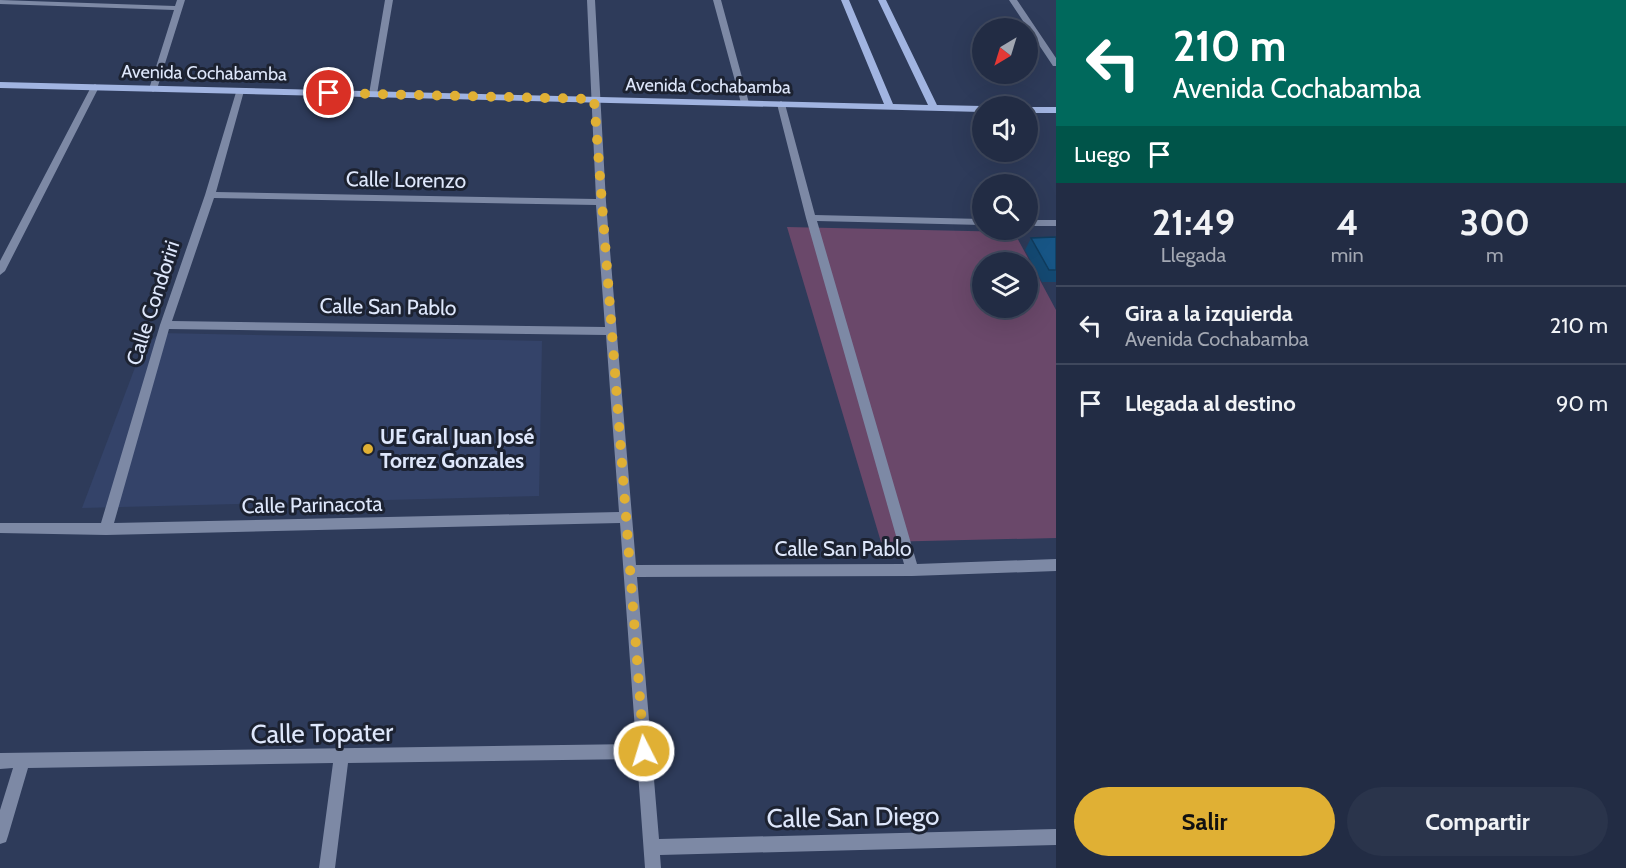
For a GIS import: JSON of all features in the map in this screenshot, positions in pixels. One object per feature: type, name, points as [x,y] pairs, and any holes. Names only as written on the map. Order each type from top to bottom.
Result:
[{"type":"main road","points":[[845,0],[890,107]]},
{"type":"main road","points":[[882,0],[934,108]]},
{"type":"main road","name":"Avenida Cochabamba","points":[[0,85],[972,109]]},
{"type":"main road","points":[[1038,110],[1056,110]]},
{"type":"street","points":[[373,94],[389,0]]},
{"type":"street","points":[[591,0],[594,99],[601,202],[653,868]]},
{"type":"street","points":[[717,0],[745,104]]},
{"type":"street","points":[[1013,0],[1056,64]]},
{"type":"street","points":[[0,2],[180,4],[153,88]]},
{"type":"street","points":[[0,271],[95,87]]},
{"type":"street","name":"Calle Condoriri","points":[[106,529],[165,325],[210,195],[240,91]]},
{"type":"street","points":[[781,104],[810,218],[912,570]]},
{"type":"street","name":"Calle Lorenzo","points":[[210,195],[601,202]]},
{"type":"street","points":[[810,218],[972,222]]},
{"type":"street","points":[[1038,223],[1056,223]]},
{"type":"street","name":"Calle San Pablo","points":[[165,325],[611,331]]},
{"type":"street","name":"Calle Parinacota","points":[[0,528],[106,529],[626,517]]},
{"type":"street","name":"Calle San Pablo","points":[[630,571],[912,570],[1056,565]]},
{"type":"street","name":"Calle Topater","points":[[0,761],[644,751]]},
{"type":"street","points":[[327,868],[341,757]]},
{"type":"street","points":[[0,836],[23,761]]},
{"type":"street","name":"Calle San Diego","points":[[651,847],[1056,837]]},
{"type":"shaded area","points":[[787,227],[972,231],[972,240],[1018,240],[1025,252],[972,252],[972,318],[1038,318],[1038,277],[1056,310],[1056,538],[881,542]]},
{"type":"shaded area","points":[[160,333],[542,341],[539,496],[82,508],[142,349]]},
{"type":"building","points":[[1056,237],[1056,270],[1049,270],[1032,240],[1038,240],[1038,238]]},
{"type":"place","name":"UE Gral Juan José Torrez Gonzales","points":[[368,449]]},
{"type":"route","points":[[329,93],[594,99],[644,751]]}]
